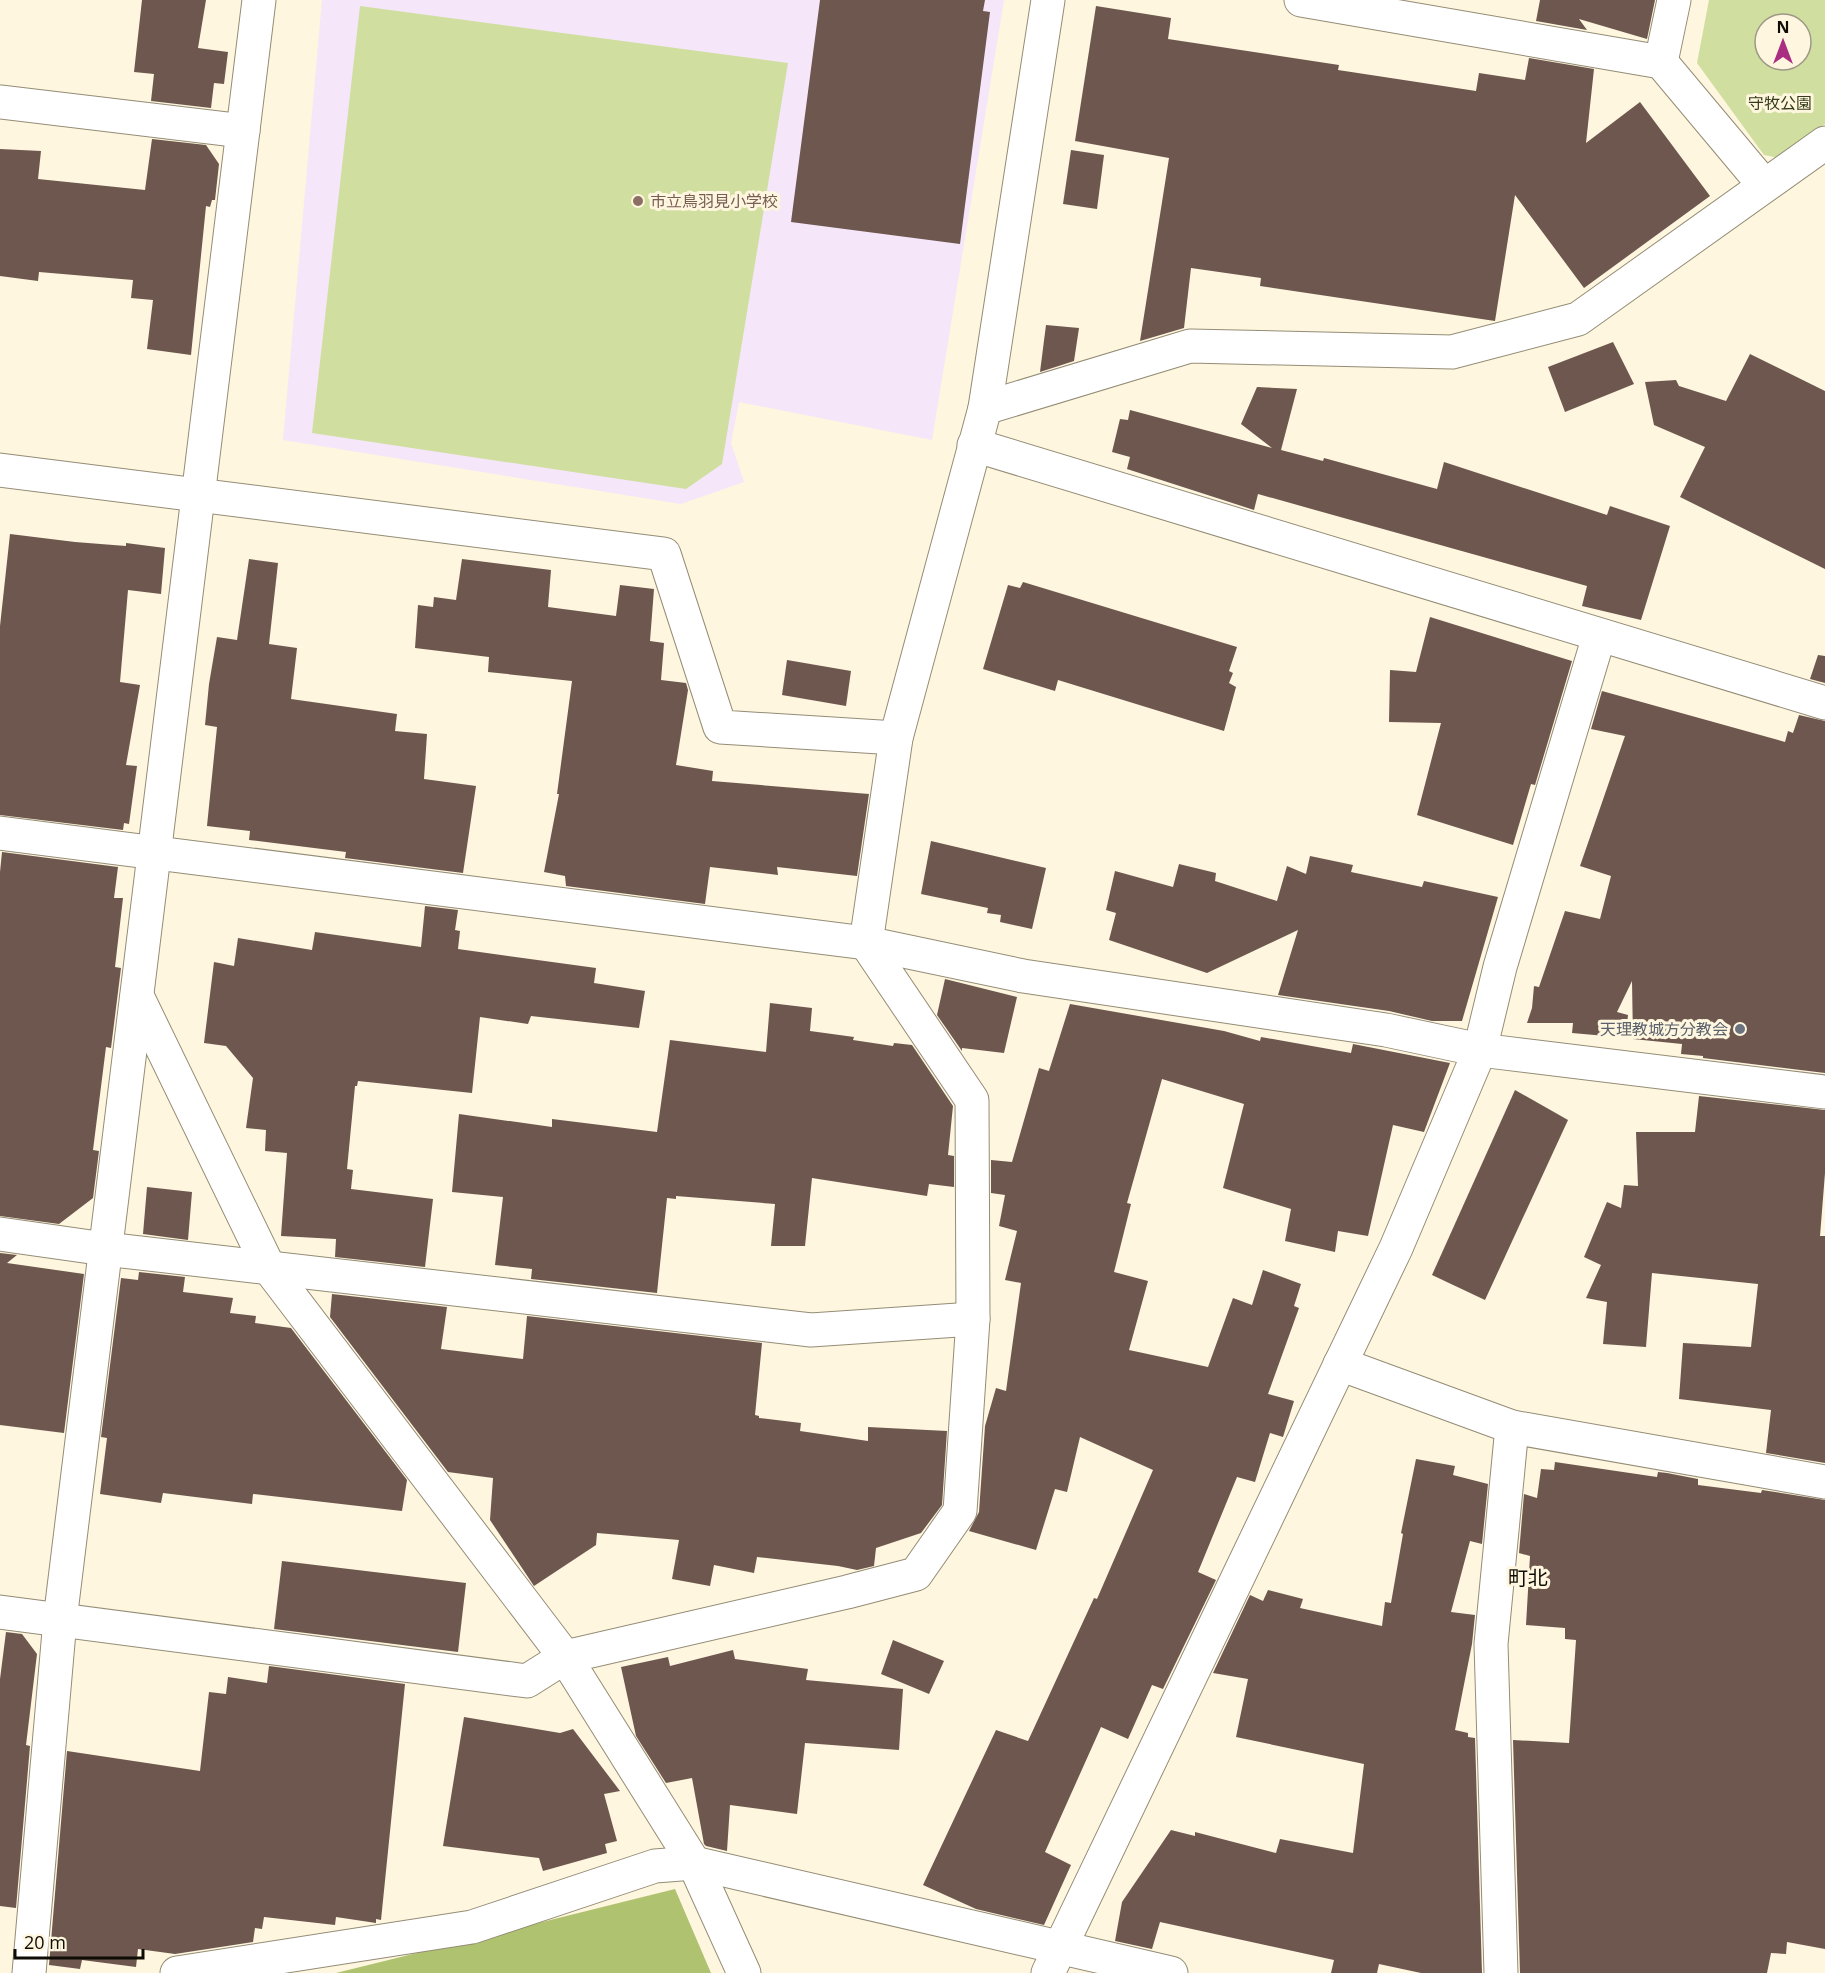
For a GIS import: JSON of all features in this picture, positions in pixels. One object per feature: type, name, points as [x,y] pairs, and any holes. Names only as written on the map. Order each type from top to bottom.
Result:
[{"type":"street","points":[[29,1973],[60,1620],[259,0]]},
{"type":"street","points":[[0,1612],[527,1681],[565,1658],[836,1595],[916,1574],[960,1511],[973,1319],[972,1100],[866,943],[896,738],[985,408],[1048,0]]},
{"type":"street","points":[[1301,0],[1389,8],[1661,62],[1764,185]]},
{"type":"street","points":[[1661,62],[1674,0]]},
{"type":"street","points":[[0,102],[243,131]]},
{"type":"street","points":[[985,408],[1190,346],[1452,352],[1578,319],[1825,142]]},
{"type":"street","points":[[974,445],[1825,703]]},
{"type":"street","points":[[0,470],[664,554],[720,726],[896,738]]},
{"type":"street","points":[[1054,1961],[1396,1248],[1480,1050],[1500,967],[1599,636]]},
{"type":"street","points":[[0,833],[866,943],[1023,976],[1386,1030],[1480,1050],[1825,1092]]},
{"type":"street","points":[[137,996],[269,1268],[565,1658],[694,1863],[744,1973]]},
{"type":"street","points":[[0,1234],[105,1249],[811,1330],[973,1319]]},
{"type":"street","points":[[1341,1364],[1512,1427],[1825,1482]]},
{"type":"street","points":[[1501,1973],[1491,1644],[1512,1427]]},
{"type":"street","points":[[177,1973],[472,1927],[655,1866],[694,1863],[1054,1961],[1171,1973]]},
{"type":"shaded area","name":"市立鳥羽見小学校","points":[[322,0],[1004,0],[932,440],[739,402],[731,443],[744,482],[681,504],[283,440]]},
{"type":"green space","name":"守牧公園","points":[[1709,0],[1825,0],[1825,124],[1779,158],[1764,155],[1697,63]]},
{"type":"green space","points":[[360,6],[788,63],[722,464],[686,489],[312,433]]},
{"type":"green space","points":[[675,1889],[711,1973],[336,1973]]},
{"type":"building","points":[[142,0],[206,0],[198,48],[228,52],[224,84],[214,83],[211,108],[151,101],[154,74],[134,72]]},
{"type":"building","points":[[820,0],[985,0],[983,11],[990,12],[960,244],[791,222]]},
{"type":"building","points":[[1540,0],[1655,0],[1647,39],[1579,19],[1587,30],[1536,21]]},
{"type":"building","points":[[1096,6],[1171,18],[1168,39],[1339,65],[1338,70],[1476,91],[1479,73],[1525,80],[1529,58],[1594,69],[1586,143],[1640,102],[1710,196],[1584,288],[1515,195],[1495,321],[1260,286],[1261,278],[1191,268],[1184,328],[1140,341],[1169,158],[1075,141]]},
{"type":"building","points":[[152,139],[206,145],[219,164],[215,200],[212,200],[210,207],[206,206],[191,355],[147,349],[153,300],[131,298],[133,280],[39,272],[38,281],[0,276],[0,149],[41,151],[38,179],[145,190]]},
{"type":"building","points":[[1071,150],[1104,155],[1097,209],[1063,204]]},
{"type":"building","points":[[1046,325],[1079,328],[1074,361],[1040,372]]},
{"type":"building","points":[[1613,342],[1634,384],[1565,412],[1548,367]]},
{"type":"building","points":[[1750,354],[1825,391],[1825,569],[1680,497],[1705,447],[1654,425],[1645,382],[1676,380],[1679,386],[1726,401]]},
{"type":"building","points":[[1257,387],[1297,389],[1281,450],[1323,461],[1324,458],[1437,489],[1444,462],[1607,515],[1610,506],[1670,526],[1641,620],[1582,606],[1587,586],[1258,494],[1254,510],[1127,469],[1130,457],[1112,452],[1120,419],[1128,420],[1130,410],[1272,448],[1241,424]]},
{"type":"building","points":[[10,534],[75,542],[126,546],[126,543],[165,548],[161,594],[128,590],[120,682],[140,685],[126,765],[137,766],[129,824],[124,823],[123,830],[0,815],[0,626]]},
{"type":"building","points":[[249,559],[278,563],[269,644],[297,648],[291,699],[397,714],[395,731],[427,734],[424,779],[476,786],[463,873],[345,858],[346,852],[249,840],[250,831],[207,826],[217,727],[205,725],[209,684],[217,637],[237,640]]},
{"type":"building","points":[[462,559],[551,570],[548,607],[616,616],[620,585],[654,589],[650,641],[664,643],[661,680],[686,683],[688,690],[676,765],[713,771],[712,781],[869,794],[857,876],[777,867],[778,875],[710,867],[705,904],[566,886],[565,876],[544,872],[559,794],[557,794],[572,681],[488,672],[489,657],[415,648],[418,605],[433,607],[434,597],[456,600]]},
{"type":"building","points":[[1023,582],[1237,647],[1229,671],[1233,673],[1229,683],[1236,687],[1224,731],[1058,680],[1055,691],[983,669],[1008,585],[1020,588]]},
{"type":"building","points":[[1430,617],[1572,661],[1535,785],[1531,784],[1513,845],[1417,815],[1441,723],[1389,722],[1390,670],[1416,672]]},
{"type":"building","points":[[1818,655],[1825,656],[1825,683],[1810,679]]},
{"type":"building","points":[[787,660],[851,671],[846,706],[782,695]]},
{"type":"building","points":[[1602,691],[1785,742],[1788,731],[1793,733],[1799,715],[1825,721],[1825,1073],[1703,1058],[1703,1056],[1681,1054],[1682,1044],[1633,1039],[1632,981],[1617,1012],[1628,1015],[1627,1025],[1612,1024],[1606,1036],[1572,1033],[1573,1023],[1527,1023],[1532,1008],[1534,986],[1539,987],[1565,911],[1600,919],[1611,876],[1580,866],[1625,736],[1591,729]]},
{"type":"building","points":[[931,841],[1046,868],[1032,929],[1000,922],[1001,915],[987,913],[988,908],[921,894]]},
{"type":"building","points":[[2,852],[118,867],[114,898],[123,898],[115,967],[121,968],[111,1048],[106,1047],[93,1150],[99,1151],[93,1198],[59,1224],[0,1216],[0,872]]},
{"type":"building","points":[[1310,856],[1353,865],[1351,872],[1422,887],[1424,881],[1498,897],[1462,1021],[1432,1021],[1389,1011],[1278,995],[1298,930],[1207,973],[1109,940],[1116,913],[1106,910],[1115,871],[1173,887],[1179,864],[1216,873],[1215,881],[1277,901],[1287,866],[1306,874]]},
{"type":"building","points":[[425,906],[458,910],[455,930],[460,931],[458,949],[596,968],[594,983],[645,991],[639,1028],[531,1016],[528,1024],[480,1017],[472,1093],[358,1081],[355,1086],[347,1169],[353,1170],[351,1189],[433,1199],[425,1267],[335,1257],[336,1239],[281,1236],[287,1153],[265,1151],[266,1130],[246,1128],[253,1078],[226,1046],[204,1043],[214,962],[234,966],[238,938],[312,950],[315,932],[421,947]]},
{"type":"building","points":[[945,979],[1017,997],[1004,1053],[962,1048],[962,1051],[937,1015]]},
{"type":"building","points":[[770,1003],[812,1008],[810,1031],[854,1037],[853,1040],[893,1046],[894,1043],[912,1045],[953,1106],[948,1155],[954,1156],[954,1187],[929,1184],[927,1196],[812,1178],[805,1246],[771,1246],[775,1204],[676,1196],[676,1199],[667,1198],[657,1293],[531,1279],[532,1269],[495,1265],[503,1197],[452,1192],[459,1114],[552,1127],[552,1119],[657,1132],[670,1040],[766,1052]]},
{"type":"building","points":[[1070,1004],[1224,1031],[1260,1041],[1261,1037],[1351,1053],[1353,1044],[1450,1063],[1424,1132],[1393,1125],[1368,1236],[1338,1231],[1335,1252],[1285,1241],[1291,1209],[1223,1188],[1244,1104],[1162,1079],[1127,1203],[1131,1204],[1114,1272],[1148,1281],[1129,1350],[1208,1367],[1233,1298],[1252,1305],[1263,1270],[1301,1284],[1294,1306],[1299,1308],[1268,1394],[1294,1401],[1283,1437],[1270,1433],[1255,1482],[1237,1477],[1198,1572],[1216,1580],[1163,1689],[1152,1685],[1128,1739],[1101,1727],[1045,1852],[1071,1865],[1044,1925],[976,1909],[923,1885],[996,1730],[1028,1741],[1094,1598],[1097,1599],[1153,1470],[1080,1437],[1067,1492],[1055,1489],[1036,1550],[969,1531],[979,1512],[985,1426],[996,1388],[1006,1391],[1021,1283],[1005,1280],[1017,1231],[999,1226],[1005,1195],[991,1193],[991,1160],[1012,1162],[1039,1068],[1049,1071]]},
{"type":"building","points":[[1515,1090],[1568,1120],[1485,1300],[1432,1275]]},
{"type":"building","points":[[1699,1096],[1825,1110],[1825,1173],[1820,1236],[1825,1236],[1825,1463],[1766,1453],[1771,1410],[1679,1399],[1683,1343],[1751,1347],[1758,1284],[1652,1273],[1646,1347],[1603,1344],[1607,1302],[1586,1298],[1601,1265],[1584,1257],[1607,1202],[1621,1208],[1624,1185],[1638,1186],[1636,1132],[1695,1132]]},
{"type":"building","points":[[147,1187],[192,1192],[188,1240],[143,1234]]},
{"type":"building","points":[[0,1253],[17,1255],[7,1263],[84,1274],[64,1433],[0,1425]]},
{"type":"building","points":[[139,1272],[185,1277],[183,1292],[233,1298],[230,1313],[256,1316],[255,1323],[291,1328],[407,1480],[402,1511],[253,1494],[252,1504],[163,1493],[161,1503],[100,1494],[107,1438],[101,1437],[121,1278],[138,1280]]},
{"type":"building","points":[[332,1294],[447,1307],[441,1349],[523,1359],[527,1316],[762,1343],[755,1415],[759,1418],[801,1423],[800,1431],[868,1441],[868,1427],[947,1431],[942,1505],[921,1533],[876,1548],[874,1566],[857,1570],[757,1557],[754,1573],[714,1565],[710,1586],[672,1579],[679,1540],[597,1533],[596,1545],[534,1586],[490,1520],[493,1478],[448,1472],[330,1317]]},
{"type":"building","points":[[1416,1459],[1455,1466],[1453,1475],[1488,1484],[1482,1544],[1470,1541],[1451,1612],[1475,1615],[1472,1644],[1455,1730],[1468,1733],[1468,1737],[1475,1738],[1482,1973],[1421,1973],[1379,1964],[1377,1973],[1331,1973],[1334,1960],[1160,1922],[1152,1949],[1115,1941],[1122,1902],[1171,1830],[1195,1836],[1195,1832],[1276,1853],[1280,1839],[1353,1853],[1364,1764],[1236,1737],[1248,1679],[1213,1673],[1250,1595],[1263,1601],[1268,1590],[1303,1599],[1300,1608],[1382,1626],[1385,1602],[1391,1603],[1403,1534],[1401,1533]]},
{"type":"building","points":[[1555,1462],[1657,1477],[1658,1472],[1667,1473],[1698,1479],[1698,1485],[1761,1493],[1762,1490],[1825,1500],[1825,1949],[1787,1942],[1786,1954],[1771,1953],[1767,1973],[1520,1973],[1513,1740],[1569,1743],[1576,1640],[1565,1639],[1565,1628],[1526,1625],[1530,1556],[1519,1553],[1524,1494],[1537,1498],[1541,1469],[1554,1470]]},
{"type":"building","points":[[282,1561],[466,1583],[458,1652],[274,1629]]},
{"type":"building","points":[[6,1632],[22,1634],[37,1654],[26,1745],[30,1746],[16,1908],[0,1906],[0,1679]]},
{"type":"building","points":[[893,1640],[944,1661],[929,1694],[881,1674]]},
{"type":"building","points":[[733,1650],[735,1659],[808,1669],[806,1680],[903,1689],[899,1750],[805,1743],[797,1814],[730,1805],[727,1851],[704,1844],[692,1778],[666,1783],[636,1736],[621,1667],[668,1657],[670,1666]]},
{"type":"building","points":[[269,1666],[405,1684],[381,1920],[376,1919],[376,1923],[336,1917],[335,1925],[264,1917],[262,1929],[255,1928],[253,1942],[175,1954],[138,1949],[136,1967],[82,1960],[80,1969],[49,1965],[67,1751],[200,1771],[209,1692],[226,1694],[228,1677],[267,1683]]},
{"type":"building","points":[[464,1717],[560,1733],[573,1729],[620,1791],[604,1794],[617,1841],[605,1844],[607,1853],[543,1871],[539,1858],[443,1846]]},
{"type":"place","name":"市立鳥羽見小学校","points":[[638,201]]},
{"type":"place","name":"天理教城方分教会","points":[[1740,1029]]},
{"type":"district","name":"町北","points":[[1528,1577]]}]
